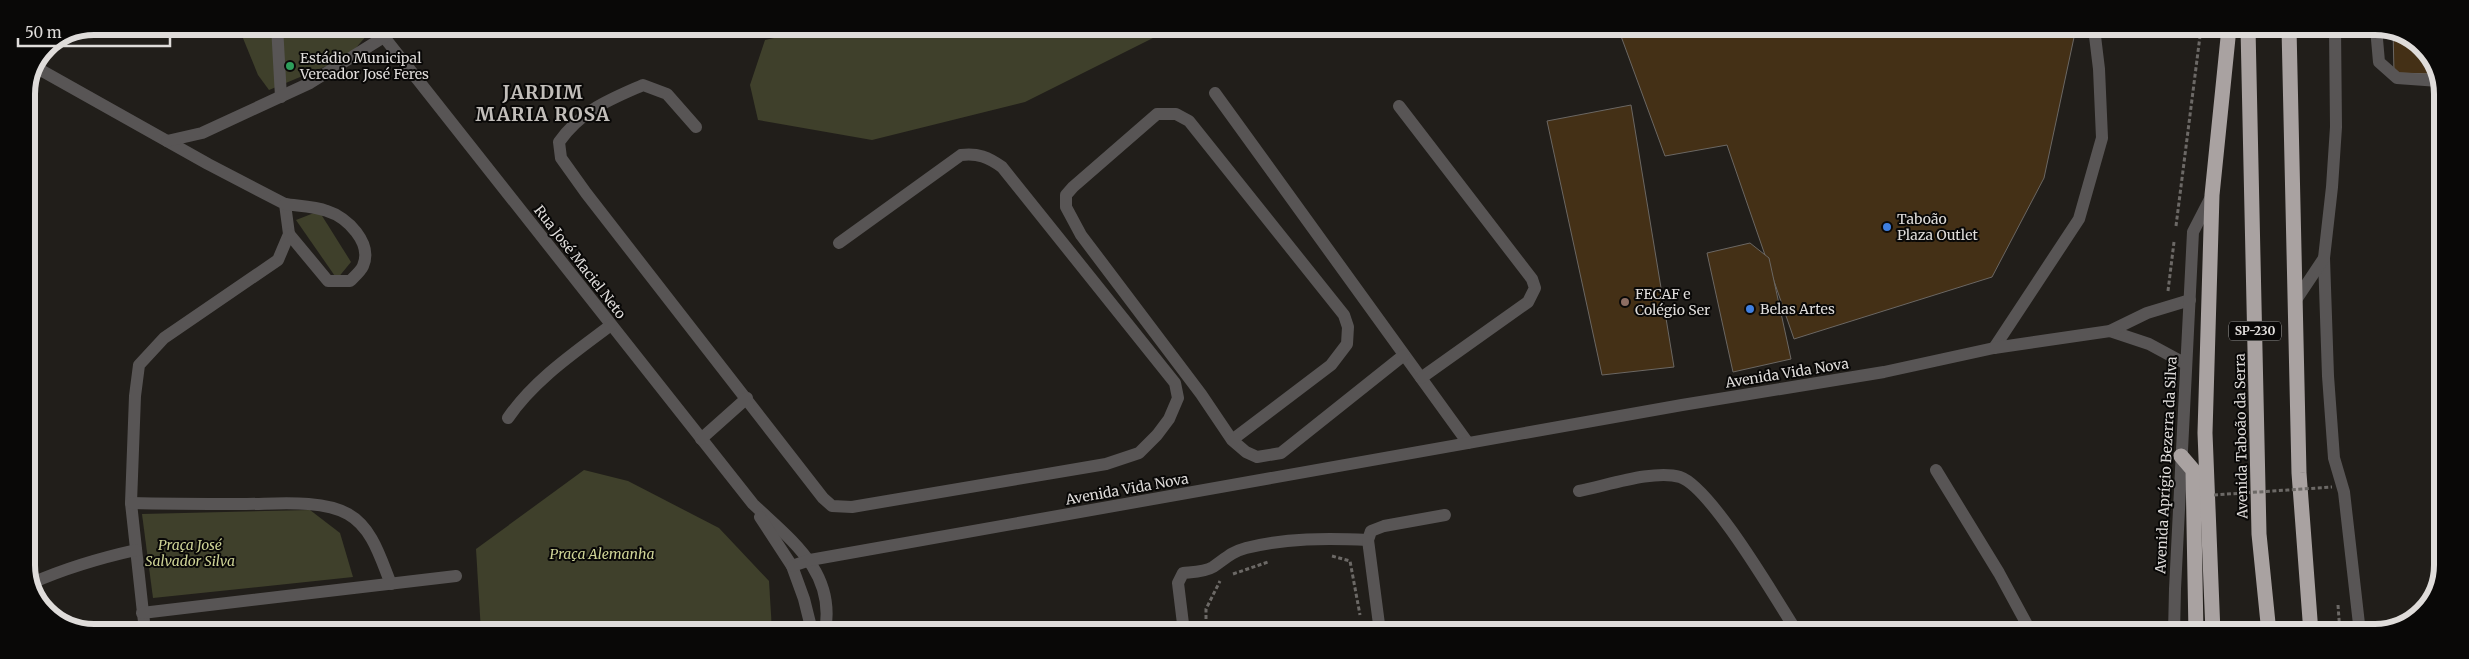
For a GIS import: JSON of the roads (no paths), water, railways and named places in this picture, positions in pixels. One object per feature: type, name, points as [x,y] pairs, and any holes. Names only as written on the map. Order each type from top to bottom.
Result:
[{"type":"highway","points":[[2213,624],[2205,433],[2212,195],[2228,35]]},
{"type":"highway","name":"Avenida Taboão da Serra","points":[[2248,35],[2259,534],[2268,624]]},
{"type":"highway","name":"SP-230","points":[[2289,35],[2299,473],[2310,624]]},
{"type":"highway","points":[[2181,456],[2193,470],[2196,624]]},
{"type":"street","points":[[278,35],[281,97]]},
{"type":"street","points":[[1994,348],[2079,219],[2102,138],[2099,69],[2095,35]]},
{"type":"street","points":[[2335,35],[2336,127],[2324,258],[2328,376],[2334,458],[2344,492],[2359,624]]},
{"type":"street","points":[[2376,35],[2378,62],[2397,78],[2433,81]]},
{"type":"street","points":[[167,141],[202,133],[281,97],[310,83],[384,37]]},
{"type":"street","name":"Rua José Maciel Neto","points":[[384,37],[753,504],[792,566],[804,599],[810,624]]},
{"type":"street","points":[[40,70],[285,204],[327,210],[342,217],[362,240],[365,255],[363,267],[350,281],[328,281],[289,234]]},
{"type":"street","points":[[696,127],[667,94],[643,85],[592,108],[570,127],[559,142],[561,158],[586,193],[823,498],[832,506],[842,508],[1106,464],[1139,453],[1158,435],[1169,419],[1178,398],[1175,383],[1002,166],[990,159],[976,154],[961,155],[839,244]]},
{"type":"street","points":[[1215,93],[1468,444]]},
{"type":"street","points":[[1399,106],[1532,279],[1535,288],[1528,302],[1421,378]]},
{"type":"street","points":[[1232,440],[1331,365],[1347,344],[1348,327],[1344,316],[1189,121],[1176,114],[1157,114],[1073,187],[1066,195],[1066,207],[1081,235],[1201,394],[1232,440],[1246,452],[1257,457],[1281,453],[1404,355]]},
{"type":"street","name":"Avenida Aprígio Bezerra da Silva","points":[[2174,624],[2181,456],[2194,232],[2212,195]]},
{"type":"street","points":[[144,624],[131,504],[135,396],[139,365],[164,338],[278,260],[289,234],[285,204]]},
{"type":"street","points":[[2294,304],[2324,258]]},
{"type":"street","name":"Avenida Vida Nova","points":[[792,566],[810,560],[1884,372],[1994,348],[2110,331],[2162,308],[2190,300]]},
{"type":"street","points":[[508,418],[518,402],[537,384],[611,326]]},
{"type":"street","name":"Avenida Vida Nova","points":[[2110,331],[2149,344],[2186,364]]},
{"type":"street","points":[[701,439],[747,398]]},
{"type":"street","points":[[1936,470],[1999,573],[2027,624]]},
{"type":"street","points":[[1579,492],[1664,475],[1681,477],[1693,484],[1708,498],[1792,624]]},
{"type":"street","points":[[131,504],[296,504],[329,507],[348,514],[362,526],[373,541],[391,584]]},
{"type":"street","name":"Rua José Maciel Neto","points":[[753,504],[810,560],[823,588],[827,606],[826,624]]},
{"type":"street","points":[[1379,624],[1368,540],[1371,531],[1384,526],[1445,515]]},
{"type":"street","points":[[1183,624],[1178,582],[1183,573],[1212,568],[1224,557],[1244,549],[1279,542],[1327,538],[1368,540]]},
{"type":"street","points":[[37,581],[72,567],[136,550]]},
{"type":"street","points":[[142,613],[456,576]]},
{"type":"place","name":"Estádio Municipal Vereador José Feres","points":[[290,66]]},
{"type":"place","name":"Taboão Plaza Outlet","points":[[1887,227]]},
{"type":"place","name":"FECAF e Colégio Ser","points":[[1625,302]]},
{"type":"place","name":"Belas Artes","points":[[1750,309]]},
{"type":"district","name":"JARDIM MARIA ROSA","points":[[543,103]]},
{"type":"park label","name":"Praça José Salvador Silva","points":[[190,554]]},
{"type":"park label","name":"Praça Alemanha","points":[[602,554]]}]
